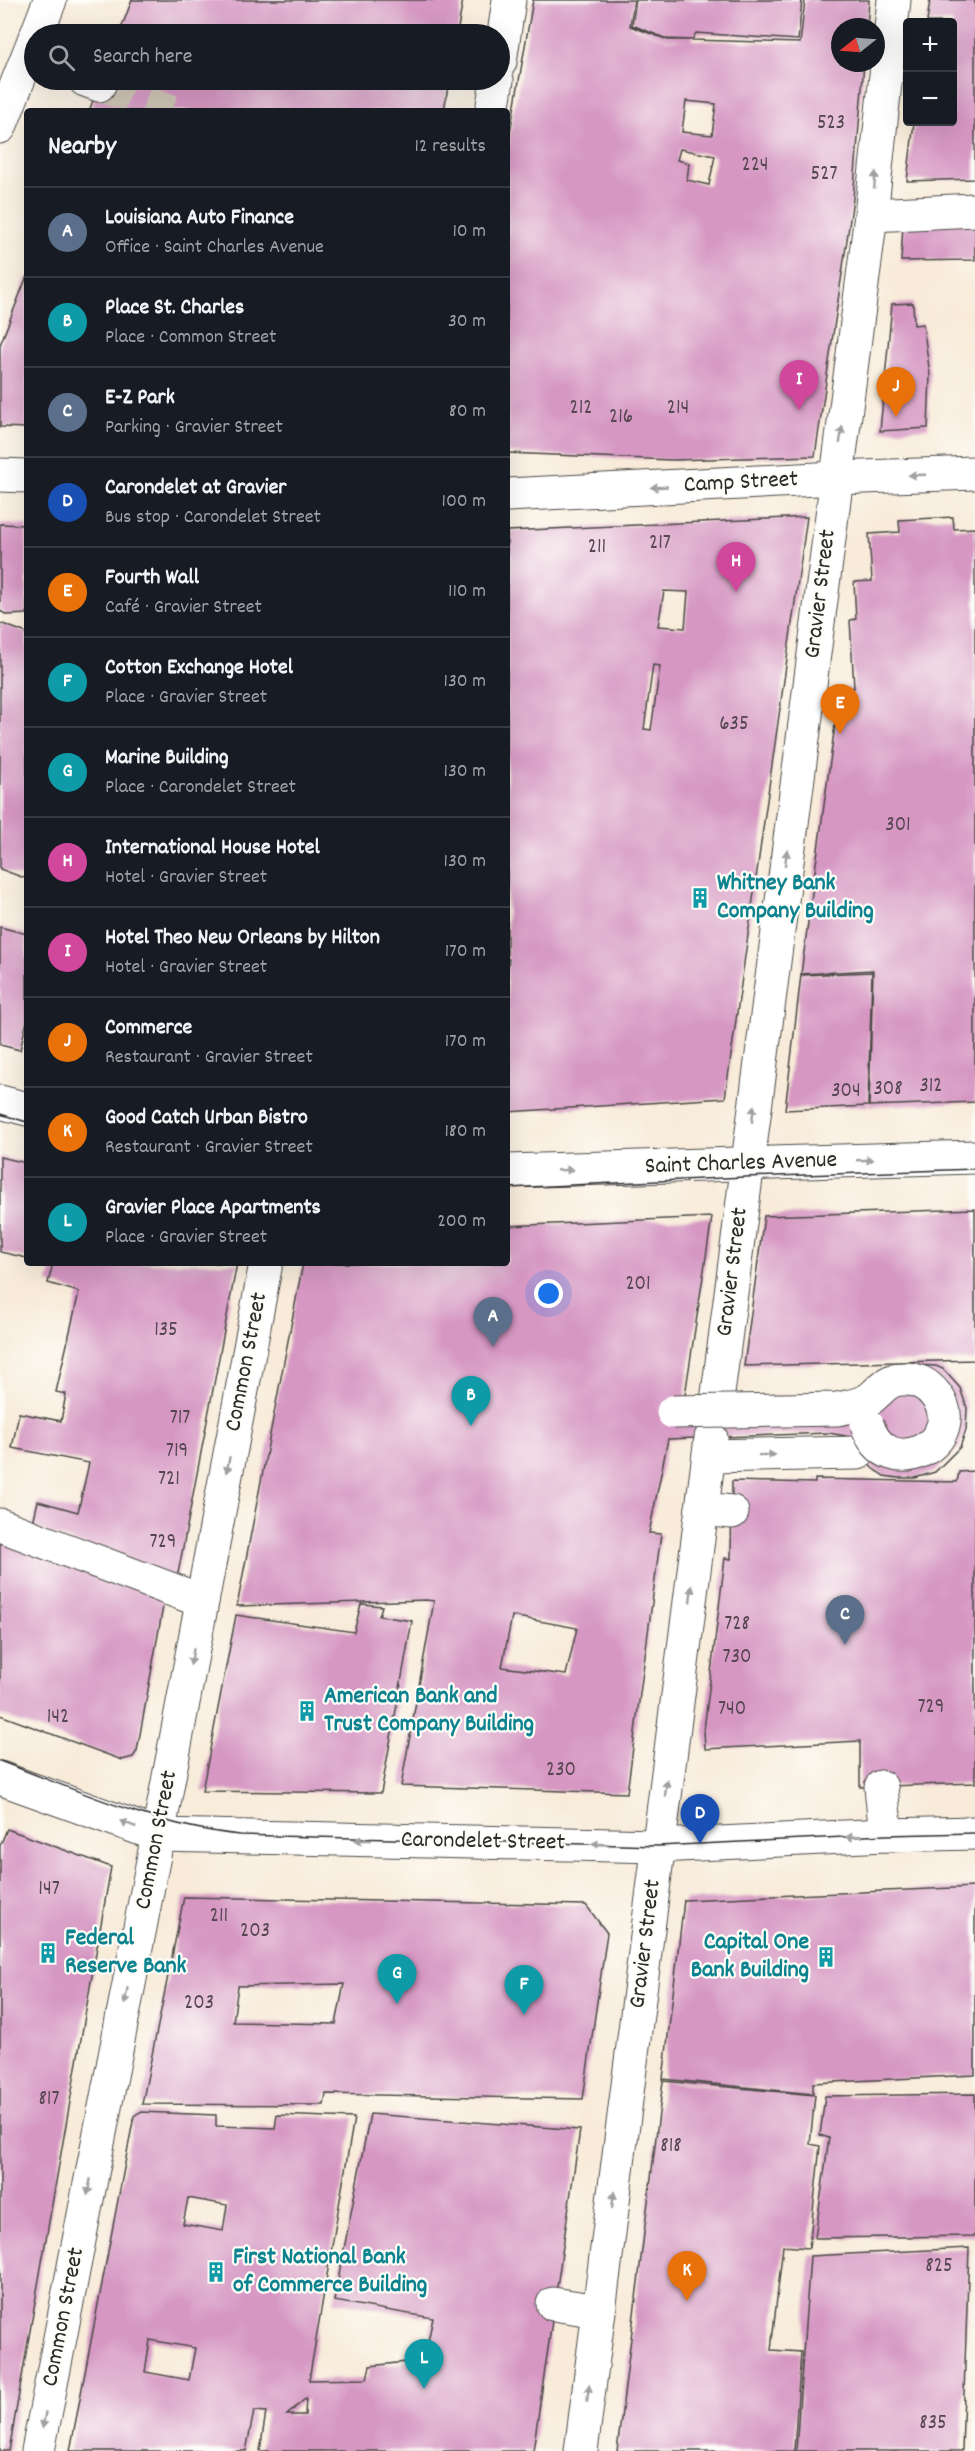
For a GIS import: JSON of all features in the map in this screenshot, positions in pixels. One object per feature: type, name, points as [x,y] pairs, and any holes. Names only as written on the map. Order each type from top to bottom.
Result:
[{"type":"street","points":[[42,24],[50,0]]},
{"type":"street","points":[[506,24],[509,0]]},
{"type":"street","name":"Gravier Street","points":[[581,2451],[658,1846],[717,1510],[713,1428],[871,215],[894,0]]},
{"type":"street","points":[[0,127],[24,70]]},
{"type":"street","points":[[492,108],[495,90]]},
{"type":"street","points":[[871,215],[975,210]]},
{"type":"street","name":"Camp Street","points":[[510,495],[836,477],[975,473]]},
{"type":"street","points":[[0,475],[24,476]]},
{"type":"street","points":[[0,1102],[24,1108]]},
{"type":"street","name":"Saint Charles Avenue","points":[[510,1171],[975,1157]]},
{"type":"street","name":"Common Street","points":[[38,2451],[265,1266]]},
{"type":"street","points":[[673,1412],[837,1409],[872,1398],[883,1385],[902,1379],[923,1383],[939,1398],[942,1408],[942,1430],[936,1440],[930,1447],[912,1455],[893,1454],[860,1433],[713,1428]]},
{"type":"street","points":[[0,1525],[202,1601]]},
{"type":"street","name":"Carondelet Street","points":[[0,1778],[158,1835],[658,1846],[975,1833]]},
{"type":"street","points":[[881,1786],[886,1835]]},
{"type":"street","points":[[553,2304],[599,2311]]},
{"type":"building","points":[[132,0],[463,0],[459,24],[123,24]]},
{"type":"building","points":[[533,0],[634,0],[630,26],[668,40],[800,43],[805,0],[869,0],[868,18],[831,18],[831,72],[863,72],[853,199],[815,456],[672,460],[510,453],[510,133]],"holes":[[[686,101],[716,104],[712,135],[682,132]],[[680,149],[715,156],[709,185],[687,180],[689,163],[677,160]]]},
{"type":"building","points":[[636,0],[802,0],[798,40],[696,33],[692,40],[667,39],[632,25]]},
{"type":"building","points":[[930,0],[975,0],[975,179],[907,181],[914,126],[957,126],[957,18],[928,18]]},
{"type":"building","points":[[97,90],[447,90],[444,108],[90,108]]},
{"type":"building","points":[[975,219],[975,260],[901,261],[903,224]]},
{"type":"building","points":[[24,284],[24,428],[0,427],[0,345]]},
{"type":"building","points":[[913,303],[914,325],[923,324],[930,375],[928,428],[880,431],[892,304]]},
{"type":"building","points":[[807,517],[725,1098],[510,1112],[510,531]],"holes":[[[664,591],[688,592],[685,628],[658,626]],[[653,665],[660,666],[651,730],[644,729]]]},
{"type":"building","points":[[953,517],[954,529],[975,528],[975,1102],[869,1106],[873,970],[801,974],[840,688],[854,688],[850,620],[856,619],[854,582],[872,581],[869,534],[900,532],[899,520]]},
{"type":"building","points":[[0,524],[24,525],[24,614],[7,615],[0,611]]},
{"type":"building","points":[[0,623],[24,632],[24,878],[0,869]]},
{"type":"building","points":[[0,927],[24,933],[24,1033],[20,1050],[0,1045]]},
{"type":"building","points":[[872,972],[868,1106],[785,1110],[801,975]]},
{"type":"building","points":[[0,1157],[24,1162],[24,1257],[0,1252]]},
{"type":"building","points":[[975,1209],[975,1360],[744,1366],[764,1216]]},
{"type":"building","points":[[712,1217],[684,1402],[844,1393],[914,1365],[936,1366],[943,1369],[960,1388],[967,1408],[966,1430],[960,1447],[935,1472],[915,1478],[884,1476],[872,1468],[846,1436],[829,1433],[668,1439],[649,1533],[661,1534],[627,1793],[401,1786],[434,1601],[237,1606],[302,1266],[510,1266],[510,1226]],"holes":[[[512,1616],[577,1628],[566,1675],[502,1667]]]},
{"type":"building","points":[[52,1266],[236,1266],[177,1579],[32,1527],[38,1501],[78,1512],[89,1463],[12,1448],[19,1413],[61,1421],[66,1394],[56,1392],[79,1292],[48,1283]]},
{"type":"building","points":[[975,1471],[975,1783],[860,1787],[860,1741],[705,1749],[704,1730],[725,1558],[731,1559],[732,1481],[815,1483],[815,1479],[957,1482],[959,1472]]},
{"type":"building","points":[[0,1534],[162,1598],[163,1607],[137,1751],[133,1757],[122,1760],[0,1715]]},
{"type":"building","name":"American Bank and Trust Company Building","points":[[361,1604],[382,1606],[379,1616],[412,1621],[381,1793],[202,1791],[236,1615],[354,1632]]},
{"type":"building","points":[[7,1829],[111,1867],[9,2451],[0,2451],[0,1846]]},
{"type":"building","name":"Capital One Bank Building","points":[[975,1887],[975,2075],[813,2083],[813,2094],[663,2079],[684,1900]]},
{"type":"building","points":[[184,1897],[586,1905],[607,1933],[583,2099],[326,2094],[324,2105],[142,2104]],"holes":[[[344,1984],[336,2024],[233,2022],[238,1986]]]},
{"type":"building","points":[[663,2081],[815,2095],[810,2144],[820,2146],[809,2248],[783,2246],[771,2350],[801,2352],[794,2451],[617,2451]]},
{"type":"building","points":[[975,2094],[975,2236],[815,2238],[829,2138],[820,2135],[825,2096]]},
{"type":"building","points":[[140,2112],[216,2115],[216,2126],[275,2128],[277,2115],[354,2118],[309,2380],[367,2379],[370,2366],[424,2360],[433,2318],[334,2301],[370,2114],[580,2130],[533,2451],[260,2451],[266,2412],[254,2411],[246,2451],[70,2451],[134,2116]],"holes":[[[188,2198],[227,2205],[223,2231],[183,2224]],[[150,2340],[195,2348],[189,2380],[145,2372]],[[306,2398],[305,2415],[287,2415]]]},
{"type":"building","points":[[969,2248],[962,2451],[796,2451],[810,2256]]},
{"type":"tunnel","points":[[113,90],[164,108]]},
{"type":"tram line","points":[[0,1114],[24,1121]]},
{"type":"tram line","points":[[510,1188],[975,1169]]},
{"type":"tram line","points":[[0,1761],[148,1816],[240,1835],[658,1846],[975,1833]]},
{"type":"place","name":"Hotel Theo New Orleans by Hilton","points":[[799,410]]},
{"type":"place","name":"Commerce","points":[[896,417]]},
{"type":"place","name":"International House Hotel","points":[[736,592]]},
{"type":"place","name":"Fourth Wall","points":[[840,734]]},
{"type":"place","name":"Whitney Bank Company Building","points":[[700,898]]},
{"type":"place","name":"Louisiana Auto Finance","points":[[493,1347]]},
{"type":"place","name":"Place St. Charles","points":[[471,1426]]},
{"type":"place","name":"E-Z Park","points":[[845,1645]]},
{"type":"place","name":"American Bank and Trust Company Building","points":[[307,1711]]},
{"type":"place","name":"Carondelet at Gravier","points":[[700,1844]]},
{"type":"place","name":"Federal Reserve Bank","points":[[48,1953]]},
{"type":"place","name":"Capital One Bank Building","points":[[826,1957]]},
{"type":"place","name":"Marine Building","points":[[397,2004]]},
{"type":"place","name":"Cotton Exchange Hotel","points":[[524,2015]]},
{"type":"place","name":"First National Bank of Commerce Building","points":[[216,2272]]},
{"type":"place","name":"Good Catch Urban Bistro","points":[[687,2301]]},
{"type":"place","name":"Gravier Place Apartments","points":[[424,2389]]}]
